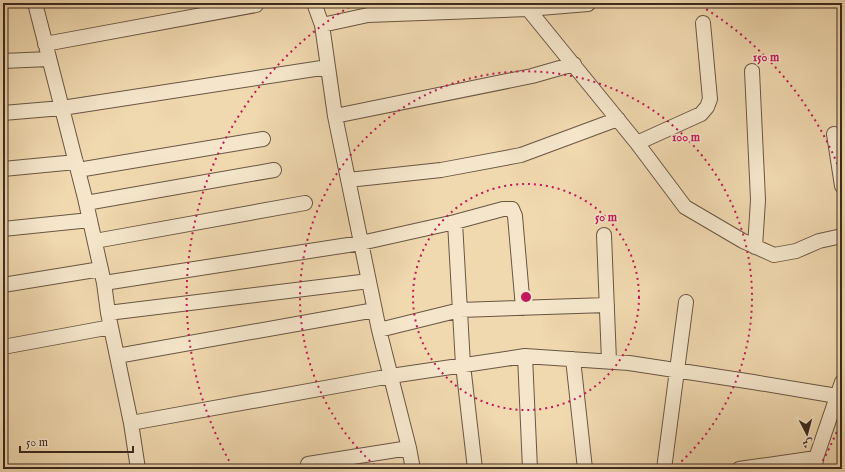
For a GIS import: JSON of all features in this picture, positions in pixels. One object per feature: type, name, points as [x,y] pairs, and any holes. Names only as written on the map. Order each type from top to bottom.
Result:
[{"type":"street","points":[[35,3],[95,240],[131,423],[138,469]]},
{"type":"street","points":[[314,3],[322,25],[335,116],[379,330],[413,469]]},
{"type":"street","points":[[322,25],[368,9],[588,4]]},
{"type":"street","points":[[45,44],[256,5]]},
{"type":"street","points":[[528,6],[637,143],[685,207],[743,241],[774,255],[796,251],[819,241],[842,236]]},
{"type":"street","points":[[637,143],[702,114],[708,107],[710,99],[703,24]]},
{"type":"street","points":[[3,61],[49,59]]},
{"type":"street","points":[[335,116],[532,76],[574,64]]},
{"type":"street","points":[[3,113],[62,108],[328,67]]},
{"type":"street","points":[[752,71],[758,200],[755,247]]},
{"type":"street","points":[[348,180],[441,170],[521,155],[618,119]]},
{"type":"street","points":[[834,134],[842,186]]},
{"type":"street","points":[[3,170],[77,166],[263,139]]},
{"type":"street","points":[[86,203],[274,170]]},
{"type":"street","points":[[95,240],[305,202]]},
{"type":"street","points":[[104,283],[361,243],[455,222],[503,209],[512,209],[515,216],[522,308]]},
{"type":"street","points":[[3,229],[90,220]]},
{"type":"street","points":[[455,222],[463,365],[475,469]]},
{"type":"street","points":[[604,235],[609,361]]},
{"type":"street","points":[[3,285],[101,268]]},
{"type":"street","points":[[3,347],[110,320],[369,281]]},
{"type":"street","points":[[664,469],[686,302]]},
{"type":"street","points":[[379,330],[460,310],[607,305]]},
{"type":"street","points":[[117,356],[375,310]]},
{"type":"street","points":[[131,423],[391,376],[525,356],[629,363],[837,396]]},
{"type":"street","points":[[525,356],[530,469]]},
{"type":"street","points":[[573,359],[585,469]]},
{"type":"street","points":[[739,469],[815,464],[842,382]]},
{"type":"street","points":[[308,464],[409,448]]}]
